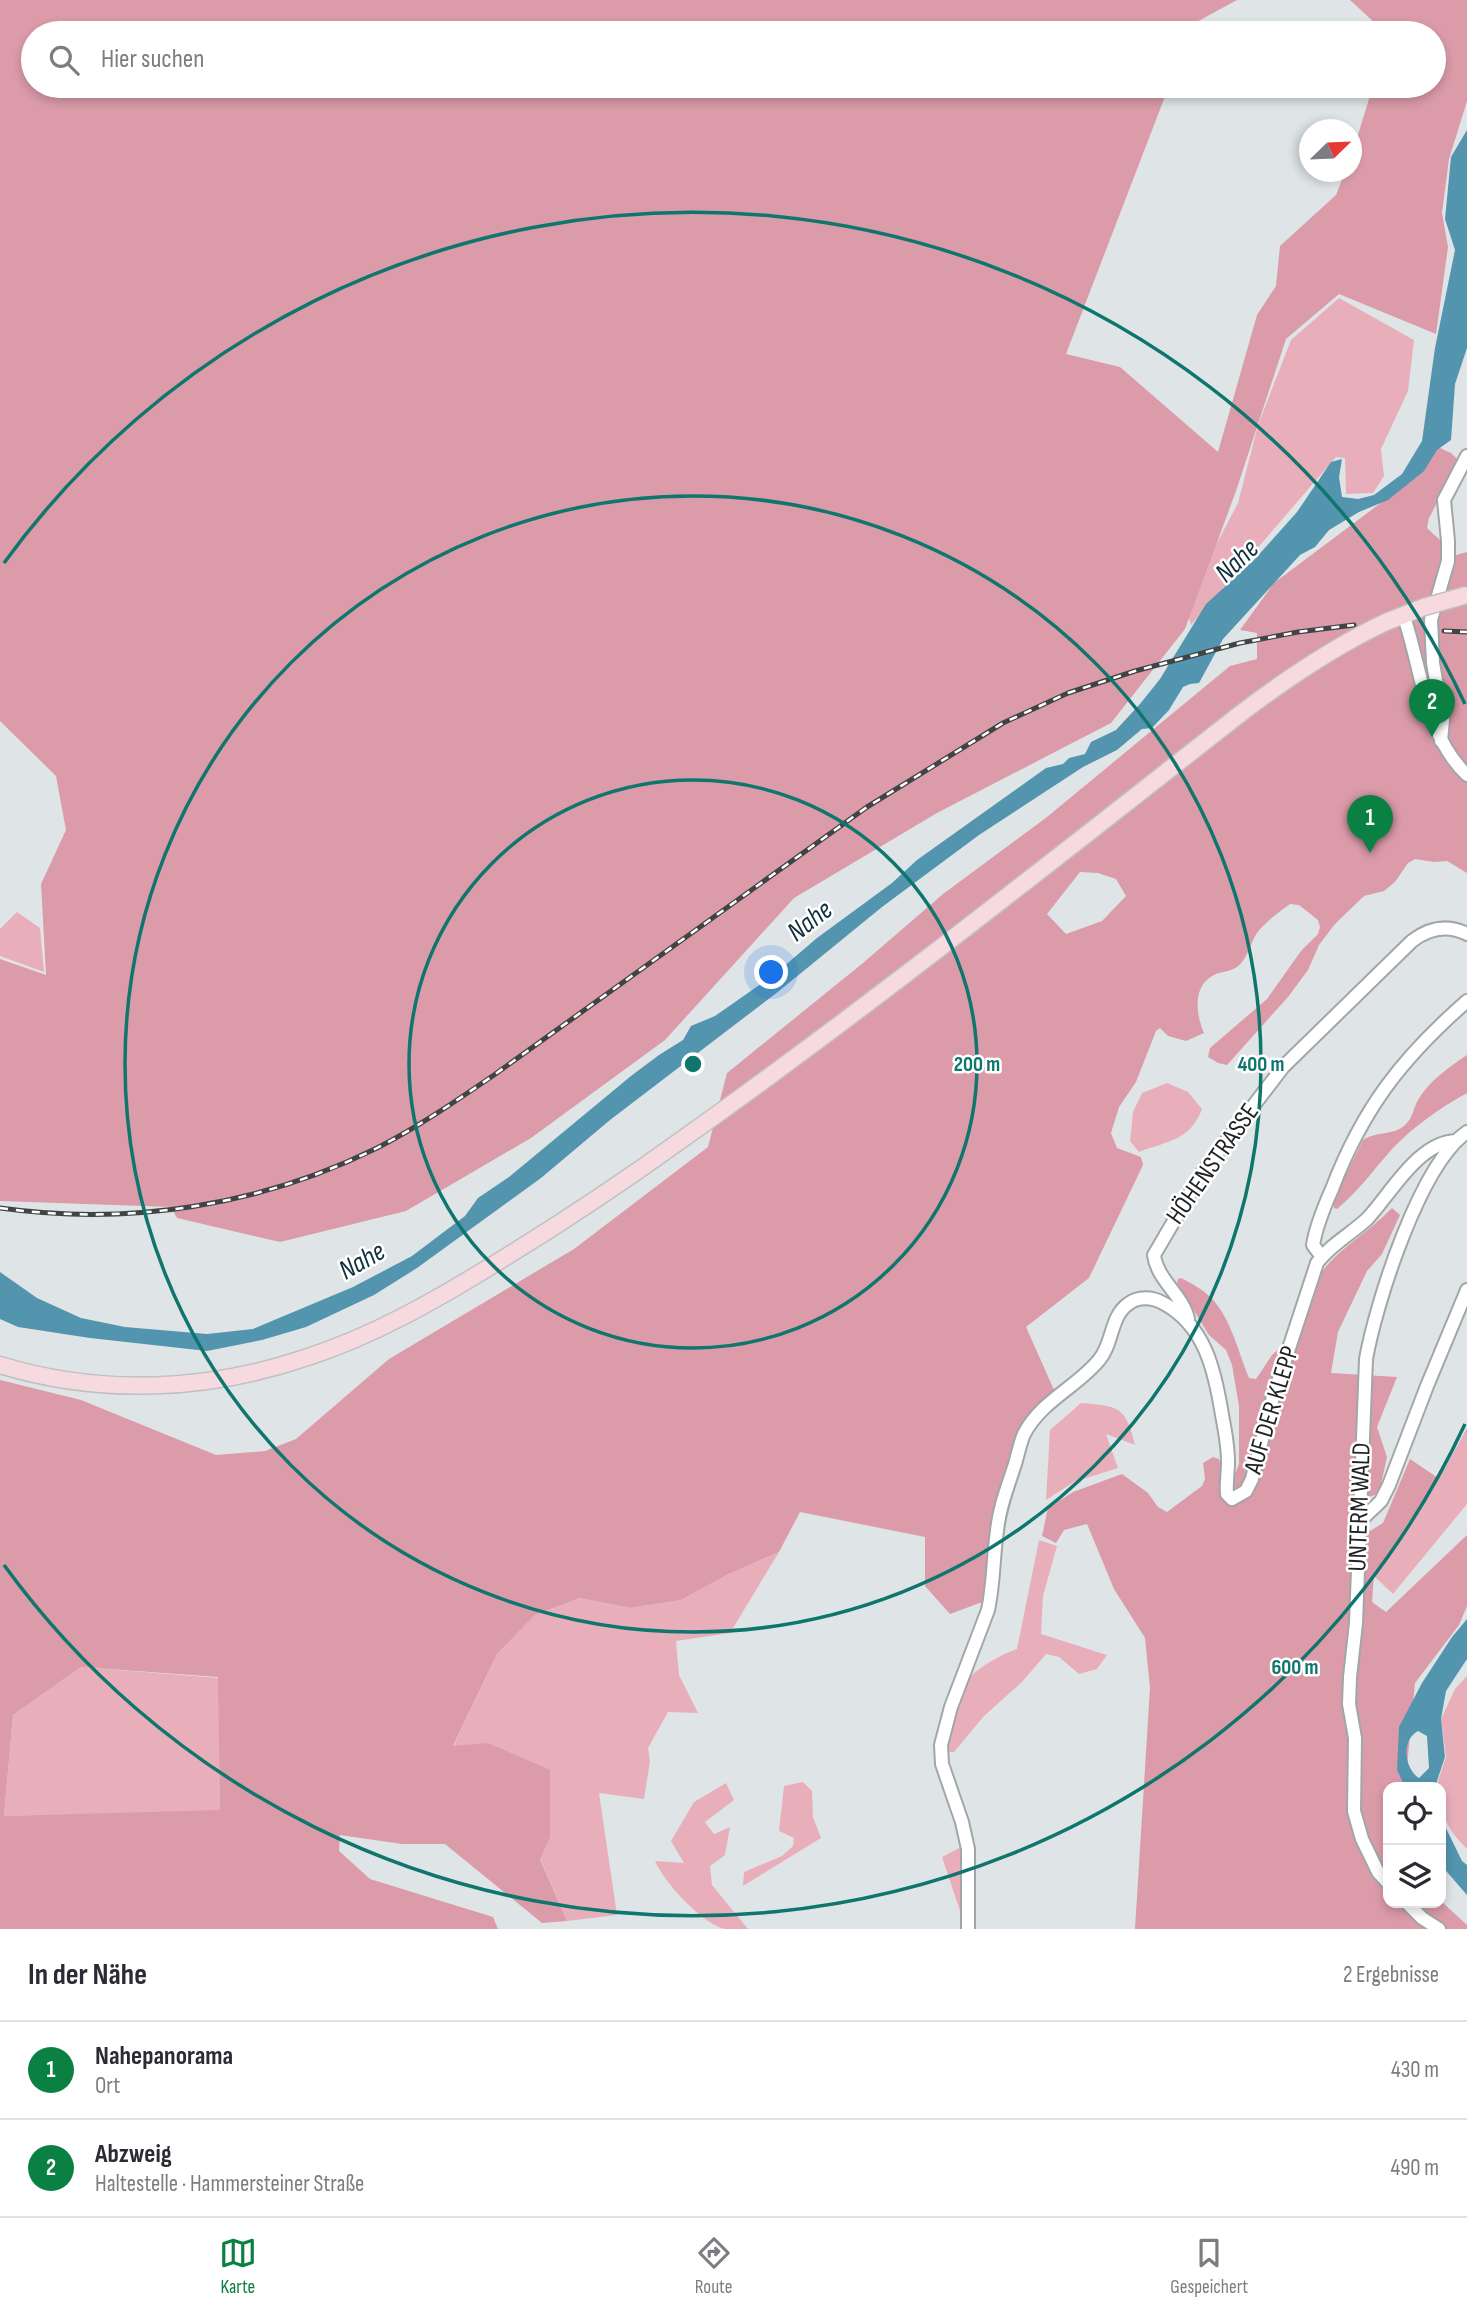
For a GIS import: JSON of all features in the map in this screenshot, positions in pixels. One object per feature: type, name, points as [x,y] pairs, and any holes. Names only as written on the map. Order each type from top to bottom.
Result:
[{"type":"main road","points":[[0,1365],[44,1377],[92,1383],[140,1386],[197,1383],[283,1365],[339,1346],[389,1323],[462,1284],[538,1237],[636,1172],[770,1076],[1286,680],[1330,651],[1403,614],[1467,595]]},
{"type":"street","points":[[1441,741],[1443,720],[1431,634],[1433,610],[1448,561],[1444,507],[1447,493],[1467,456]]},
{"type":"street","points":[[1403,614],[1441,741],[1467,775]]},
{"type":"street","name":"HÖHENSTRASSE","points":[[1154,1255],[1202,1172],[1300,1049],[1420,935],[1443,928],[1467,934]]},
{"type":"street","points":[[1467,1002],[1439,1025],[1409,1056],[1383,1090],[1336,1177],[1313,1245],[1322,1256],[1367,1218],[1415,1163],[1444,1143],[1456,1141],[1467,1132]]},
{"type":"street","name":"UNTERM WALD","points":[[1383,1878],[1362,1839],[1354,1811],[1355,1738],[1349,1704],[1356,1623],[1366,1359],[1386,1282],[1418,1203],[1431,1177],[1456,1141]]},
{"type":"street","name":"AUF DER KLEPP","points":[[1154,1255],[1159,1269],[1185,1310],[1188,1321]]},
{"type":"street","name":"AUF DER KLEPP","points":[[968,1929],[968,1849],[962,1822],[942,1764],[941,1745],[988,1610],[997,1530],[1022,1440],[1041,1411],[1100,1359],[1125,1305],[1139,1299],[1158,1300],[1188,1321],[1199,1336],[1213,1369],[1228,1450],[1227,1494],[1232,1499],[1236,1498],[1246,1491],[1255,1471],[1273,1397],[1314,1270],[1322,1256]]},
{"type":"street","points":[[1360,1521],[1381,1501],[1389,1485],[1467,1290]]},
{"type":"street","points":[[1412,1908],[1439,1929]]},
{"type":"shaded area","points":[[0,0],[1237,0],[1198,21],[21,21],[21,98],[1164,98],[1066,354],[1120,367],[1218,452],[1257,315],[1276,286],[1280,246],[1336,195],[1341,182],[1362,182],[1362,122],[1369,98],[1446,98],[1446,21],[1373,21],[1350,0],[1467,0],[1467,101],[1449,159],[1442,213],[1448,247],[1436,334],[1339,294],[1286,339],[1236,491],[1185,629],[1111,723],[937,813],[794,898],[665,1040],[531,1138],[406,1211],[280,1242],[177,1218],[171,1207],[0,1201],[0,959],[46,975],[41,884],[66,830],[56,776],[0,721]]},
{"type":"shaded area","points":[[1339,298],[1414,340],[1408,391],[1381,449],[1384,476],[1373,493],[1346,494],[1345,458],[1336,457],[1191,625],[1185,604],[1238,503],[1258,425],[1291,340]]},
{"type":"shaded area","points":[[1438,447],[1451,453],[1459,461],[1429,518],[1427,528],[1456,555],[1467,552],[1467,873],[1447,861],[1415,859],[1408,863],[1395,882],[1384,891],[1364,896],[1335,924],[1319,945],[1308,970],[1288,997],[1227,1065],[1208,1057],[1210,1048],[1267,999],[1301,951],[1318,934],[1318,920],[1299,905],[1290,904],[1264,925],[1237,967],[1210,977],[1204,983],[1200,990],[1198,1007],[1204,1033],[1186,1041],[1168,1036],[1160,1028],[1156,1031],[1136,1082],[1119,1107],[1111,1133],[1117,1148],[1141,1157],[1143,1165],[1089,1278],[1026,1327],[1054,1390],[1036,1409],[1018,1436],[985,1601],[950,1614],[925,1586],[925,1537],[800,1512],[779,1552],[729,1574],[681,1600],[630,1608],[580,1598],[535,1615],[497,1654],[453,1746],[488,1743],[550,1770],[550,1837],[540,1859],[567,1921],[542,1923],[445,1844],[402,1844],[340,1835],[339,1851],[370,1879],[493,1917],[498,1929],[0,1929],[0,1380],[81,1400],[216,1455],[265,1451],[296,1439],[389,1359],[574,1249],[708,1147],[727,1073],[943,894],[1047,817],[1230,666],[1257,659],[1257,633],[1240,630],[1274,583],[1406,484]],"holes":[[[1080,872],[1098,873],[1116,879],[1126,896],[1102,921],[1066,934],[1047,914]],[[81,1667],[218,1677],[220,1810],[4,1816],[13,1715]]]},
{"type":"shaded area","points":[[17,912],[40,928],[44,972],[0,956],[0,929]]},
{"type":"shaded area","points":[[1467,1055],[1467,1093],[1410,1132],[1352,1195],[1337,1209],[1334,1208],[1333,1201],[1363,1140],[1373,1135],[1395,1131],[1405,1125],[1428,1087]]},
{"type":"shaded area","points":[[1167,1083],[1188,1092],[1202,1109],[1197,1120],[1184,1134],[1139,1152],[1130,1141],[1133,1112],[1142,1093]]},
{"type":"shaded area","points":[[1392,1208],[1400,1215],[1382,1254],[1367,1271],[1338,1332],[1331,1373],[1397,1377],[1377,1427],[1387,1457],[1379,1493],[1365,1499],[1365,1534],[1383,1523],[1410,1459],[1438,1478],[1374,1575],[1372,1602],[1386,1612],[1467,1535],[1467,1606],[1459,1625],[1415,1683],[1405,1782],[1383,1782],[1383,1908],[1446,1908],[1446,1906],[1467,1925],[1467,1929],[1135,1929],[1150,1688],[1145,1638],[1114,1589],[1087,1524],[1064,1530],[1056,1543],[1042,1536],[1048,1508],[1073,1492],[1122,1474],[1148,1493],[1158,1507],[1167,1512],[1202,1486],[1205,1479],[1203,1463],[1213,1457],[1219,1459],[1225,1481],[1236,1472],[1239,1464],[1239,1406],[1232,1365],[1226,1350],[1209,1335],[1177,1283],[1178,1279],[1181,1278],[1200,1289],[1217,1305],[1228,1324],[1249,1378],[1256,1379],[1272,1355],[1281,1347],[1290,1330],[1307,1276],[1320,1274],[1336,1256]]},
{"type":"shaded area","points":[[1081,1403],[1104,1405],[1118,1410],[1128,1422],[1135,1445],[1106,1434],[1118,1468],[1074,1482],[1046,1500],[1050,1430]]},
{"type":"shaded area","points":[[1467,1428],[1467,1504],[1393,1594],[1374,1576],[1445,1468]]},
{"type":"shaded area","points":[[1039,1540],[1057,1546],[1043,1596],[1041,1634],[1107,1655],[1097,1669],[1079,1674],[1059,1657],[1046,1654],[1022,1682],[984,1716],[954,1752],[944,1752],[957,1702],[969,1678],[992,1661],[1017,1649]]},
{"type":"shaded area","points":[[779,1552],[730,1633],[676,1641],[679,1675],[698,1713],[668,1712],[648,1748],[650,1761],[644,1799],[599,1793],[617,1915],[567,1921],[540,1858],[550,1836],[453,1747],[497,1654],[535,1615],[580,1598],[630,1608],[681,1600],[729,1574]]},
{"type":"shaded area","points":[[81,1667],[219,1678],[220,1811],[4,1816],[13,1715]]},
{"type":"shaded area","points":[[1467,1676],[1467,1849],[1446,1821],[1446,1782],[1438,1782],[1446,1757],[1441,1719],[1455,1689]]},
{"type":"shaded area","points":[[803,1782],[812,1791],[813,1817],[821,1838],[743,1886],[744,1872],[782,1856],[793,1846],[794,1838],[779,1831],[784,1786]]},
{"type":"shaded area","points":[[726,1783],[734,1800],[705,1822],[714,1834],[730,1827],[725,1855],[710,1866],[712,1885],[748,1929],[725,1929],[716,1926],[695,1911],[675,1890],[655,1861],[684,1863],[671,1841],[694,1802]]},
{"type":"shaded area","points":[[963,1846],[962,1917],[942,1857]]},
{"type":"water","points":[[1467,130],[1467,348],[1455,384],[1451,440],[1437,450],[1424,471],[1388,500],[1359,512],[1329,530],[1315,547],[1300,555],[1223,639],[1199,683],[1183,687],[1169,710],[1152,728],[1142,729],[1117,750],[1083,767],[979,835],[882,907],[779,991],[610,1120],[541,1178],[417,1268],[374,1295],[306,1327],[262,1340],[207,1351],[18,1327],[0,1319],[0,1272],[37,1298],[81,1318],[125,1327],[207,1334],[253,1329],[353,1287],[412,1256],[465,1216],[478,1198],[509,1177],[631,1076],[683,1040],[691,1026],[715,1016],[775,974],[817,938],[892,883],[917,860],[1046,768],[1085,754],[1091,742],[1116,730],[1160,679],[1206,604],[1254,560],[1297,512],[1331,462],[1342,459],[1339,477],[1342,497],[1358,499],[1374,495],[1402,474],[1422,441],[1435,348],[1455,250],[1445,219],[1451,157]]},
{"type":"water","points":[[1467,1619],[1467,1659],[1446,1691],[1441,1719],[1445,1757],[1437,1782],[1403,1782],[1397,1770],[1399,1727],[1422,1683]],"holes":[[[1418,1731],[1427,1736],[1429,1768],[1419,1778],[1410,1768],[1407,1747]]]},
{"type":"water","points":[[1446,1828],[1462,1861],[1467,1865],[1467,1895],[1446,1871]]},
{"type":"railway","points":[[0,1208],[48,1213],[145,1212],[240,1197],[332,1168],[392,1140],[451,1104],[867,807],[1003,723],[1068,693],[1135,671],[1240,643],[1354,625]]},
{"type":"railway","points":[[1444,631],[1467,632]]},
{"type":"place","name":"Abzweig","points":[[1432,737]]},
{"type":"place","name":"Nahepanorama","points":[[1370,853]]},
{"type":"water label","name":"Nahe","points":[[1237,561]]},
{"type":"water label","name":"Nahe","points":[[810,921]]},
{"type":"water label","name":"Nahe","points":[[362,1261]]}]
